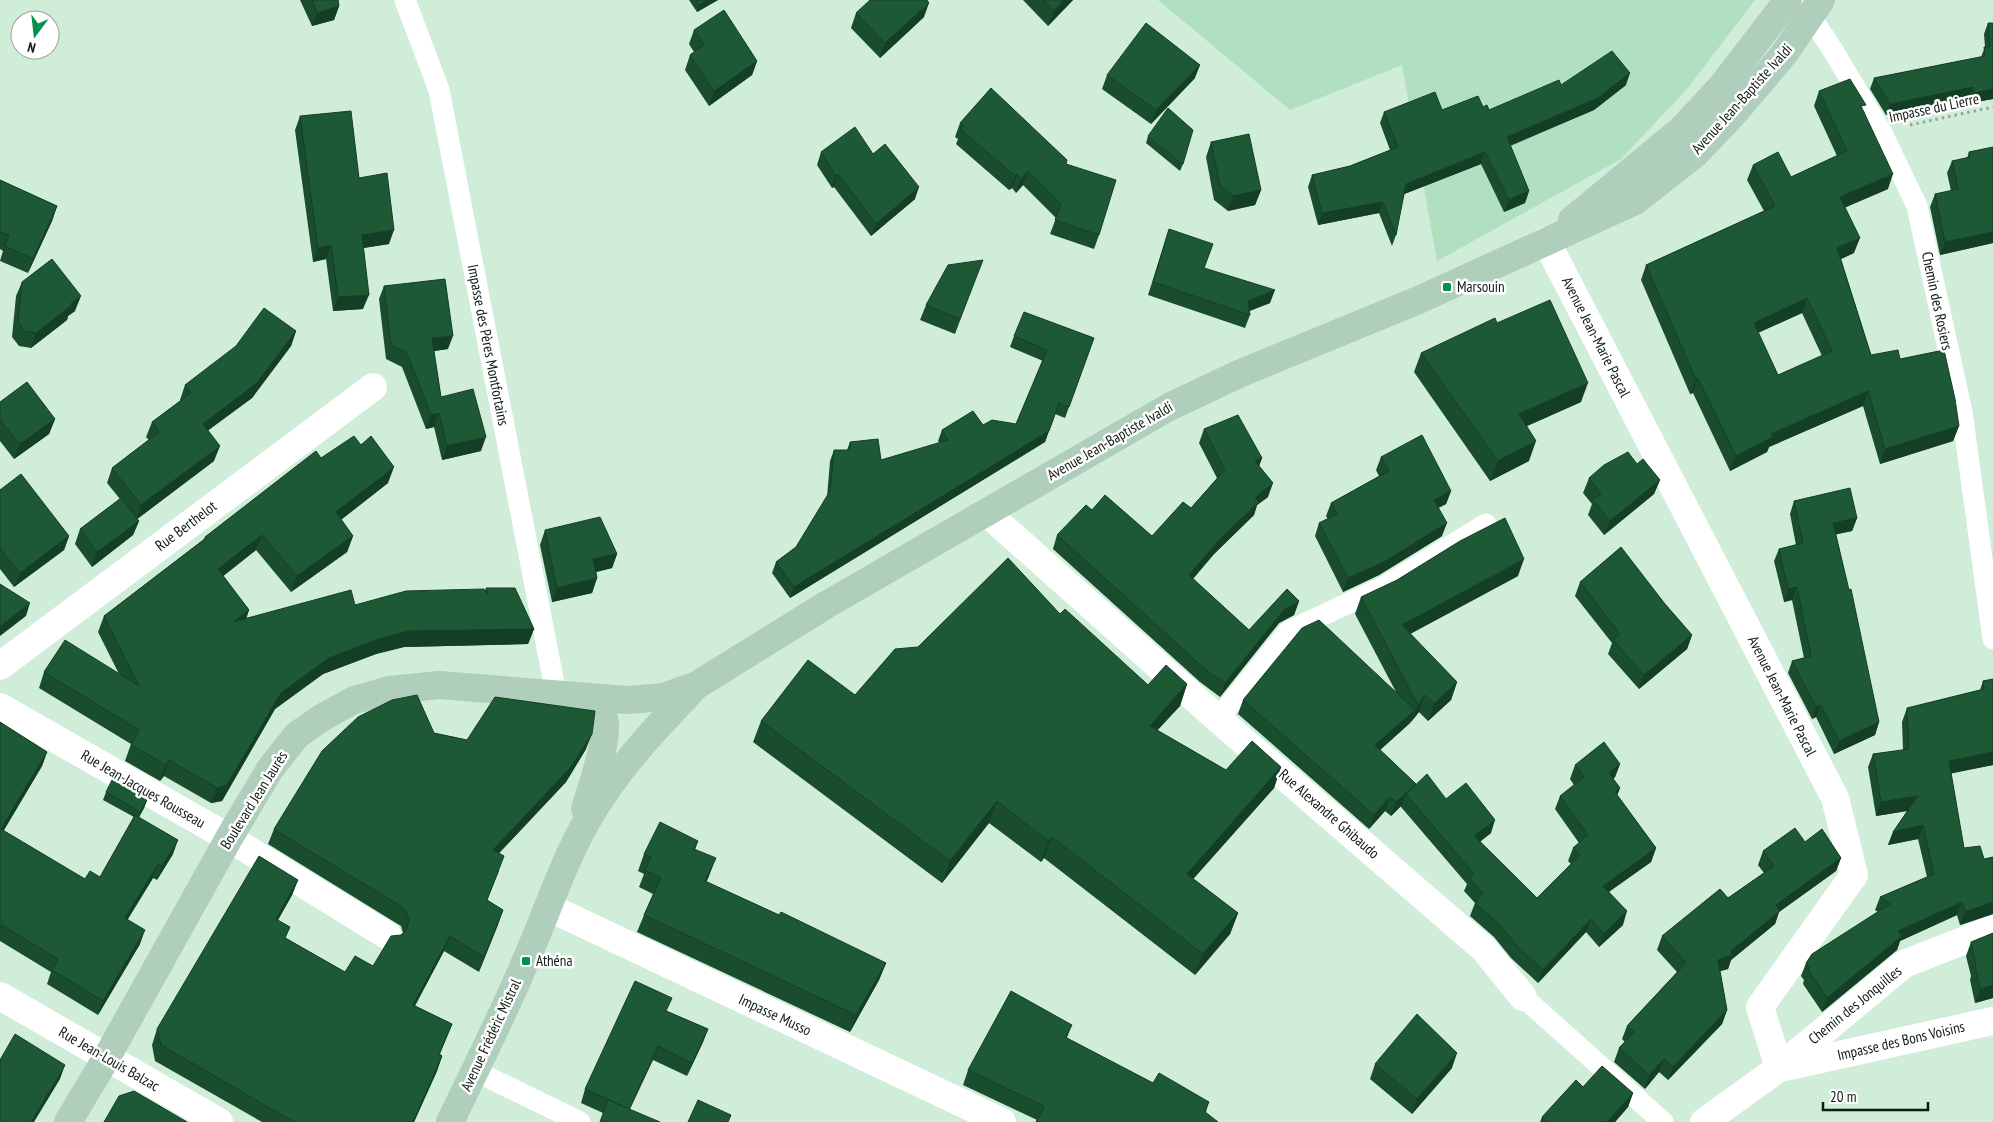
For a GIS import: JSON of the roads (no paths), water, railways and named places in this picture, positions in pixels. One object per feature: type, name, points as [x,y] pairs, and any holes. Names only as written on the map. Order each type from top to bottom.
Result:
[{"type":"main road","name":"Avenue Jean-Baptiste Ivaldi","points":[[1546,242],[1681,130],[1722,86],[1787,1]]},
{"type":"main road","name":"Avenue Jean-Baptiste Ivaldi","points":[[697,685],[826,605],[1169,407],[1241,373],[1421,299],[1635,202],[1694,154],[1784,54],[1816,8]]},
{"type":"main road","name":"Boulevard Jean Jaurès","points":[[68,1122],[107,1057],[229,838],[270,770],[297,735],[323,717],[354,700],[390,690],[439,685],[627,700],[655,698],[697,685]]},
{"type":"main road","name":"Avenue Frédéric Mistral","points":[[450,1122],[526,961],[578,837],[600,798],[632,756],[697,685]]},
{"type":"main road","name":"Avenue Frédéric Mistral","points":[[578,837],[606,732],[604,717],[597,705],[588,697]]},
{"type":"street","name":"Avenue Jean-Marie Pascal","points":[[1546,242],[1835,798],[1854,875],[1760,1007],[1779,1068]]},
{"type":"street","name":"Rue Berthelot","points":[[0,666],[373,386]]},
{"type":"street","name":"Rue Alexandre Ghibaudo","points":[[987,513],[1218,719],[1484,949],[1523,997]]},
{"type":"street","name":"Rue Jean-Jacques Rousseau","points":[[0,707],[229,838],[388,936]]},
{"type":"street","name":"Impasse Musso","points":[[548,907],[1002,1122]]},
{"type":"street","name":"Chemin des Jonquilles","points":[[1779,1068],[1904,964],[1993,929]]},
{"type":"street","name":"Rue Jean-Louis Balzac","points":[[0,996],[218,1122]]},
{"type":"street","name":"Impasse des Bons Voisins","points":[[1779,1068],[1993,1021]]},
{"type":"street","points":[[1704,1122],[1779,1068]]},
{"type":"lane","name":"Impasse des Pères Montfortains","points":[[404,0],[439,90],[556,694]]},
{"type":"lane","name":"Chemin des Rosiers","points":[[1787,1],[1816,8],[1881,131],[1917,206],[1962,412],[1993,639]]},
{"type":"lane","points":[[1218,719],[1289,631],[1385,586],[1486,524]]},
{"type":"lane","name":"Rue Alexandre Ghibaudo","points":[[1523,997],[1663,1122]]},
{"type":"lane","points":[[475,1071],[580,1122]]},
{"type":"place","name":"Marsouin","points":[[1447,287]]},
{"type":"place","name":"Athéna","points":[[526,961]]}]
